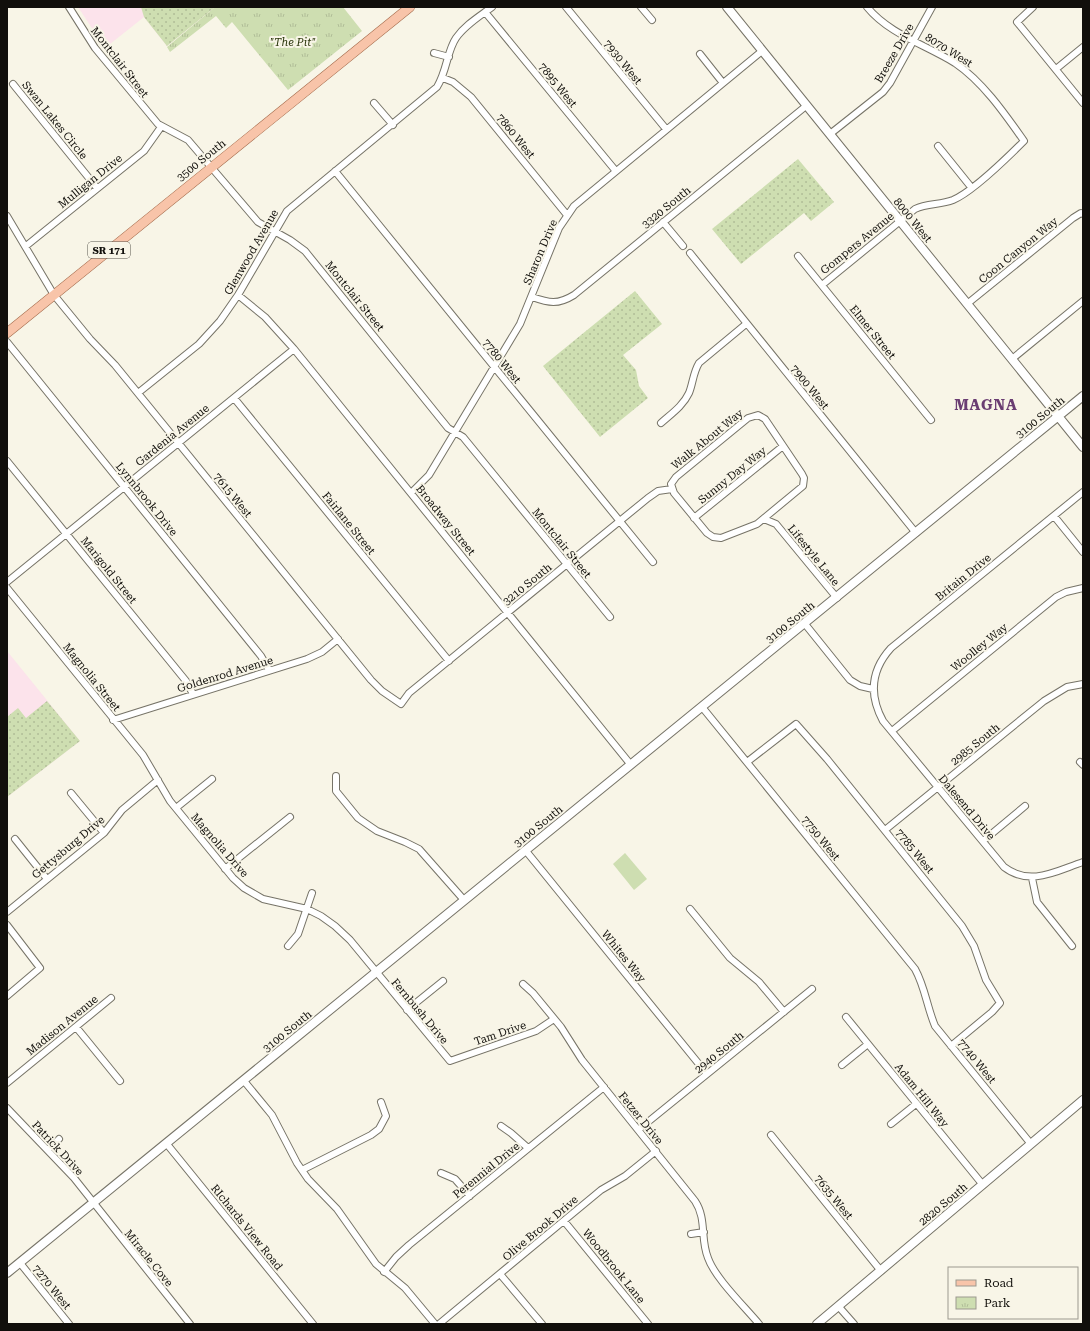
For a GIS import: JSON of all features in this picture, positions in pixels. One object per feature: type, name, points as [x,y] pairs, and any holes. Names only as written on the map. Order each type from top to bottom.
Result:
[{"type":"main road","name":"3500 South","points":[[7,333],[410,7]]},
{"type":"street","name":"Montclair Street","points":[[69,7],[95,48],[154,121],[161,127],[188,140],[258,222],[273,232],[290,240],[305,251],[448,428],[463,437],[610,617]]},
{"type":"street","name":"Glenwood Avenue","points":[[138,393],[210,333],[238,295],[273,232],[287,211],[431,94],[443,78],[456,38],[462,30],[492,7]]},
{"type":"street","name":"7930 West","points":[[566,7],[666,129]]},
{"type":"street","points":[[641,7],[652,20]]},
{"type":"street","name":"8000 West","points":[[727,7],[1083,447]]},
{"type":"street","name":"8070 West","points":[[867,7],[881,20],[955,64],[971,76],[985,91],[1024,141]]},
{"type":"street","name":"Breeze Drive","points":[[830,134],[882,92],[890,83],[932,7]]},
{"type":"street","points":[[1033,7],[1017,22],[1083,103]]},
{"type":"street","name":"7895 West","points":[[485,12],[615,170]]},
{"type":"street","points":[[1056,68],[1083,47]]},
{"type":"street","name":"Sharon Drive","points":[[411,493],[425,481],[495,368],[520,324],[553,242],[567,215],[582,197],[762,50]]},
{"type":"street","points":[[434,53],[449,57]]},
{"type":"street","points":[[700,54],[723,82]]},
{"type":"street","name":"7860 West","points":[[443,78],[453,82],[471,97],[567,215]]},
{"type":"street","name":"Swan Lakes Circle","points":[[12,84],[98,188]]},
{"type":"street","points":[[374,103],[393,125]]},
{"type":"street","name":"3320 South","points":[[532,297],[553,303],[564,301],[664,222],[806,106]]},
{"type":"street","name":"Mulligan Drive","points":[[26,246],[144,151],[161,127]]},
{"type":"street","name":"Gompers Avenue","points":[[822,284],[900,221],[923,205],[947,202],[961,195],[1024,141]]},
{"type":"street","points":[[938,146],[971,187]]},
{"type":"street","name":"7780 West","points":[[335,171],[653,562]]},
{"type":"street","name":"Coon Canyon Way","points":[[967,304],[1082,213]]},
{"type":"street","name":"7615 West","points":[[7,216],[54,295],[138,393],[376,686],[401,704]]},
{"type":"street","points":[[664,222],[683,246]]},
{"type":"street","name":"7900 West","points":[[690,253],[916,533]]},
{"type":"street","name":"Elmer Street","points":[[798,256],[931,420]]},
{"type":"street","name":"Broadway Street","points":[[238,295],[265,317],[294,349],[631,765]]},
{"type":"street","points":[[1012,359],[1083,301]]},
{"type":"street","points":[[661,423],[683,403],[688,394],[695,369],[699,363],[746,324]]},
{"type":"street","name":"Lynnbrook Drive","points":[[7,342],[261,656],[269,670]]},
{"type":"street","name":"Gardenia Avenue","points":[[7,582],[294,349]]},
{"type":"street","name":"3100 South","points":[[7,1273],[1083,396]]},
{"type":"street","name":"Fairlane Street","points":[[234,398],[448,661]]},
{"type":"street","name":"Walk About Way","points":[[671,486],[676,477],[748,418],[758,415],[765,420],[783,446]]},
{"type":"street","points":[[671,486],[707,533],[716,538],[721,538],[756,524],[799,490],[804,481],[802,474],[783,446]]},
{"type":"street","name":"Sunny Day Way","points":[[694,518],[783,446]]},
{"type":"street","name":"Marigold Street","points":[[7,461],[186,681],[193,694]]},
{"type":"street","name":"3210 South","points":[[401,704],[409,693],[620,520],[658,491],[671,486]]},
{"type":"street","name":"Britain Drive","points":[[873,689],[878,667],[883,656],[891,648],[1083,492]]},
{"type":"street","name":"Lifestyle Lane","points":[[776,509],[776,524]]},
{"type":"street","points":[[1054,516],[1083,552]]},
{"type":"street","name":"Lifestyle Lane","points":[[764,519],[776,524],[837,598]]},
{"type":"street","name":"Magnolia Street","points":[[7,588],[149,764],[158,780]]},
{"type":"street","name":"Woolley Way","points":[[892,731],[1056,597],[1066,592],[1083,588]]},
{"type":"street","points":[[805,624],[850,680],[860,686],[873,689]]},
{"type":"street","name":"Goldenrod Avenue","points":[[113,720],[315,656],[338,639]]},
{"type":"street","name":"2985 South","points":[[885,830],[1044,701],[1067,687],[1083,684]]},
{"type":"street","name":"Dalesend Drive","points":[[873,689],[878,711],[892,731],[983,841],[1010,871],[1015,874],[1032,878],[1047,875],[1083,862]]},
{"type":"street","name":"7750 West","points":[[702,707],[915,969],[922,984]]},
{"type":"street","name":"7785 West","points":[[747,762],[796,724],[885,830],[962,926],[974,946],[986,980],[1000,1003],[992,1012],[951,1046]]},
{"type":"street","points":[[336,776],[336,791],[358,818],[377,831],[419,849],[464,900]]},
{"type":"street","points":[[176,808],[212,779]]},
{"type":"street","name":"Magnolia Drive","points":[[158,780],[176,808],[225,869],[244,888],[262,899],[307,909],[335,926],[350,940],[376,973]]},
{"type":"street","name":"Gettysburg Drive","points":[[7,912],[104,833],[122,810],[158,780]]},
{"type":"street","points":[[71,793],[104,833]]},
{"type":"street","points":[[983,841],[1026,806]]},
{"type":"street","points":[[225,869],[290,817]]},
{"type":"street","points":[[15,838],[47,879]]},
{"type":"street","name":"Whites Way","points":[[526,851],[707,1074]]},
{"type":"street","points":[[1032,878],[1037,902],[1072,946]]},
{"type":"street","points":[[288,946],[298,934],[312,893]]},
{"type":"street","points":[[690,909],[730,958],[759,982],[784,1012]]},
{"type":"street","points":[[7,925],[40,968],[7,996]]},
{"type":"street","name":"Fernbush Drive","points":[[376,973],[450,1061]]},
{"type":"street","points":[[407,1010],[443,981]]},
{"type":"street","name":"Fetzer Drive","points":[[523,984],[533,993],[554,1019],[582,1060],[656,1151],[699,1207],[704,1232],[704,1245],[710,1264],[759,1324]]},
{"type":"street","name":"7740 West","points":[[922,984],[935,1026],[1031,1144]]},
{"type":"street","name":"2940 South","points":[[638,1130],[812,989]]},
{"type":"street","name":"Madison Avenue","points":[[7,1082],[111,998]]},
{"type":"street","name":"Adam Hill Way","points":[[846,1017],[983,1185]]},
{"type":"street","name":"Tam Drive","points":[[450,1061],[536,1031],[554,1019]]},
{"type":"street","points":[[76,1027],[120,1081]]},
{"type":"street","points":[[842,1065],[868,1044]]},
{"type":"street","points":[[244,1080],[275,1120],[308,1179],[337,1209],[369,1255],[384,1272],[405,1288],[435,1324]]},
{"type":"street","name":"Perennial Drive","points":[[384,1272],[405,1249],[604,1087]]},
{"type":"street","name":"2820 South","points":[[817,1324],[1083,1100]]},
{"type":"street","points":[[302,1170],[371,1135],[379,1129],[386,1116],[381,1102]]},
{"type":"street","points":[[891,1124],[916,1104]]},
{"type":"street","name":"Patrick Drive","points":[[7,1108],[74,1178],[93,1204]]},
{"type":"street","points":[[501,1126],[512,1133],[528,1148]]},
{"type":"street","name":"7635 West","points":[[771,1135],[881,1271]]},
{"type":"street","points":[[48,1150],[59,1139]]},
{"type":"street","name":"RIchards View Road","points":[[166,1143],[313,1324]]},
{"type":"street","name":"Olive Brook Drive","points":[[439,1324],[601,1190],[625,1176],[656,1151]]},
{"type":"street","points":[[442,1173],[455,1179],[470,1196]]},
{"type":"street","name":"Miracle Cove","points":[[93,1204],[190,1324]]},
{"type":"street","name":"Woodbrook Lane","points":[[564,1221],[648,1324]]},
{"type":"street","points":[[691,1234],[704,1232]]},
{"type":"street","name":"7270 West","points":[[20,1263],[69,1324]]},
{"type":"street","points":[[500,1274],[542,1324]]},
{"type":"street","points":[[839,1307],[854,1324]]},
{"type":"shaded area","points":[[78,7],[215,7],[167,46],[144,17],[105,48]]},
{"type":"shaded area","points":[[7,651],[80,741],[7,797]]},
{"type":"green space","points":[[141,7],[215,7],[167,46],[144,17]]},
{"type":"green space","name":"\"The Pit\"","points":[[215,7],[343,7],[362,31],[288,90],[232,22],[226,28],[216,16],[170,52],[167,47]]},
{"type":"green space","points":[[798,159],[834,202],[811,221],[804,213],[741,264],[712,229]]},
{"type":"green space","points":[[635,291],[662,324],[623,355],[636,370],[639,386],[648,398],[600,437],[543,366]]},
{"type":"green space","points":[[47,701],[80,741],[7,797],[7,717],[18,708],[26,718]]},
{"type":"green space","points":[[625,853],[647,879],[634,890],[613,864]]},
{"type":"district","name":"MAGNA","points":[[986,405]]}]
